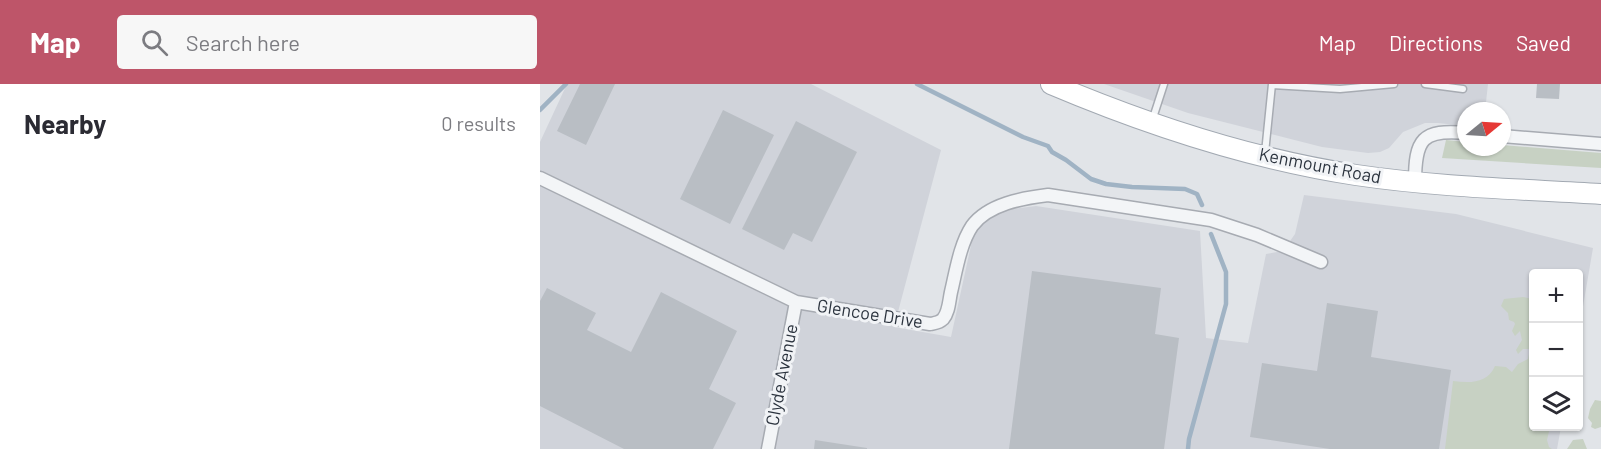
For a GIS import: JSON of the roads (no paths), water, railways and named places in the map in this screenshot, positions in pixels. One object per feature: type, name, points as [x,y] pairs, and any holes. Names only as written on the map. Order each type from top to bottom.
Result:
[{"type":"main road","name":"Kenmount Road","points":[[1051,84],[1152,122],[1265,156],[1356,175],[1415,182],[1601,194]]},
{"type":"street","points":[[1415,182],[1416,156],[1419,146],[1426,137],[1436,133],[1457,132]]},
{"type":"street","points":[[1511,137],[1601,144]]},
{"type":"street","name":"Glencoe Drive","points":[[540,178],[796,302],[930,324],[939,322],[946,314],[959,260],[973,225],[989,212],[1007,204],[1048,195],[1211,220],[1257,235],[1322,262]]},
{"type":"street","name":"Clyde Avenue","points":[[768,449],[796,302]]},
{"type":"lane","points":[[1152,122],[1164,84]]},
{"type":"lane","points":[[1265,156],[1272,85],[1340,89],[1394,84]]},
{"type":"lane","points":[[1425,84],[1463,89]]},
{"type":"waterway","points":[[540,110],[566,84]]},
{"type":"waterway","points":[[917,84],[1023,137],[1048,146],[1052,152],[1091,179],[1106,184],[1132,187],[1185,189],[1197,194],[1202,205]]},
{"type":"waterway","points":[[1188,449],[1226,304],[1226,272],[1211,234]]}]
